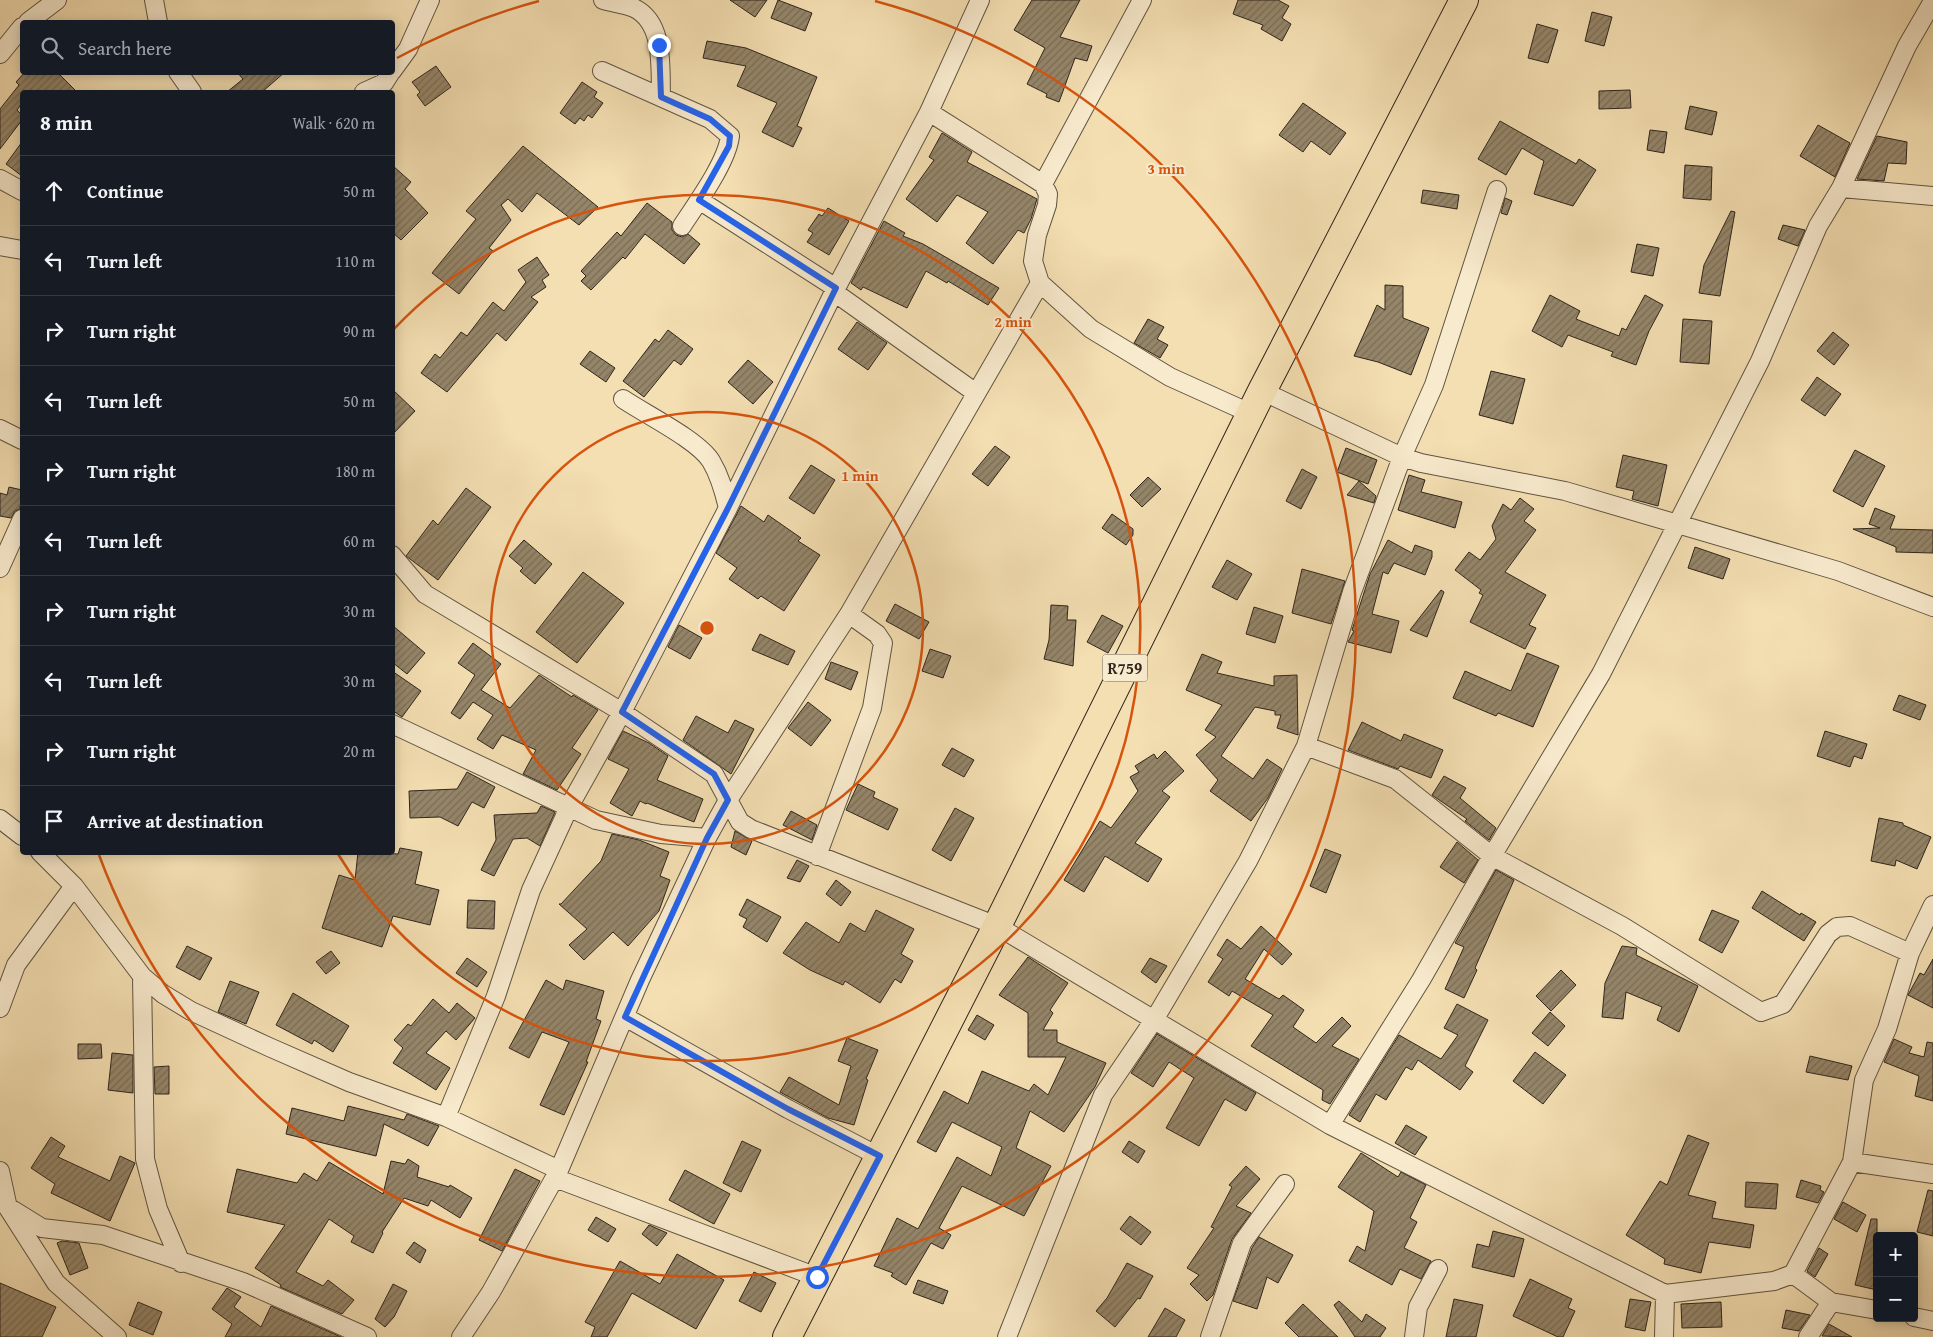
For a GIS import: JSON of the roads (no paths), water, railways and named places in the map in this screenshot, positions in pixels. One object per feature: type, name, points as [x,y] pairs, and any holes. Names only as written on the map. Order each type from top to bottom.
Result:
[{"type":"main road","name":"R759","points":[[787,1337],[997,926],[1257,403],[1464,0]]},
{"type":"street","points":[[31,20],[57,0]]},
{"type":"street","points":[[154,0],[158,20]]},
{"type":"street","points":[[395,68],[408,49],[430,0]]},
{"type":"street","points":[[603,0],[634,8],[649,19],[659,45],[661,97]]},
{"type":"street","points":[[446,1117],[496,996],[531,890],[570,805],[622,712],[728,508],[835,290],[929,112],[980,0]]},
{"type":"street","points":[[1043,184],[1142,0]]},
{"type":"street","points":[[1330,1125],[1421,980],[1492,856],[1601,674],[1678,526],[1760,361],[1818,226],[1841,188],[1907,46],[1933,2]]},
{"type":"street","points":[[0,54],[20,29]]},
{"type":"street","points":[[602,71],[710,119],[730,136],[729,146],[682,226]]},
{"type":"street","points":[[180,75],[191,90]]},
{"type":"street","points":[[368,90],[384,83],[390,75]]},
{"type":"street","points":[[929,112],[1043,184],[1048,194],[1047,205],[1037,235],[1033,261],[1040,283],[1091,329],[1170,376],[1257,403],[1421,463],[1565,491],[1678,526],[1838,571],[1933,607]]},
{"type":"street","points":[[0,179],[20,190]]},
{"type":"street","points":[[1841,188],[1933,196]]},
{"type":"street","points":[[1007,1337],[1103,1095],[1154,1020],[1248,861],[1306,746],[1352,592],[1402,457],[1434,386],[1497,190]]},
{"type":"street","points":[[699,200],[835,290],[976,393]]},
{"type":"street","points":[[0,246],[20,250]]},
{"type":"street","points":[[461,1337],[491,1292],[557,1174],[625,1017],[707,838],[728,800],[849,614],[1040,283]]},
{"type":"street","points":[[623,399],[697,446],[710,459],[721,479],[728,508]]},
{"type":"street","points":[[0,429],[20,439]]},
{"type":"street","points":[[0,568],[20,523]]},
{"type":"street","points":[[395,558],[426,594],[622,712],[714,774],[740,822],[751,830],[997,926],[1330,1125],[1665,1294],[1774,1281],[1793,1274],[1852,1162],[1864,1080],[1888,1029],[1910,953],[1933,905]]},
{"type":"street","points":[[817,856],[872,708],[883,643],[878,634],[849,614]]},
{"type":"street","points":[[395,725],[570,805],[596,820],[662,834],[707,838]]},
{"type":"street","points":[[1306,746],[1395,779],[1492,856],[1622,926],[1761,1012],[1783,1004],[1828,934],[1837,927],[1850,926],[1910,953]]},
{"type":"street","points":[[0,819],[20,834]]},
{"type":"street","points":[[43,855],[74,886],[142,976],[163,994],[191,1011],[349,1082],[446,1117],[557,1174],[817,1277]]},
{"type":"street","points":[[0,1008],[16,965],[74,886]]},
{"type":"street","points":[[142,976],[145,1159],[158,1209],[180,1263]]},
{"type":"street","points":[[625,1017],[788,1109],[880,1156]]},
{"type":"street","points":[[1852,1162],[1933,1174]]},
{"type":"street","points":[[0,1171],[4,1205],[56,1283],[117,1337]]},
{"type":"street","points":[[1210,1337],[1242,1243],[1285,1184]]},
{"type":"street","points":[[4,1205],[42,1228],[103,1236],[180,1263],[243,1282],[362,1336]]},
{"type":"street","points":[[1414,1337],[1418,1307],[1438,1269]]},
{"type":"street","points":[[1793,1274],[1831,1302],[1873,1309]]},
{"type":"street","points":[[1664,1337],[1665,1294]]},
{"type":"street","points":[[1808,1337],[1831,1302]]},
{"type":"street","points":[[1918,1318],[1933,1321]]}]
